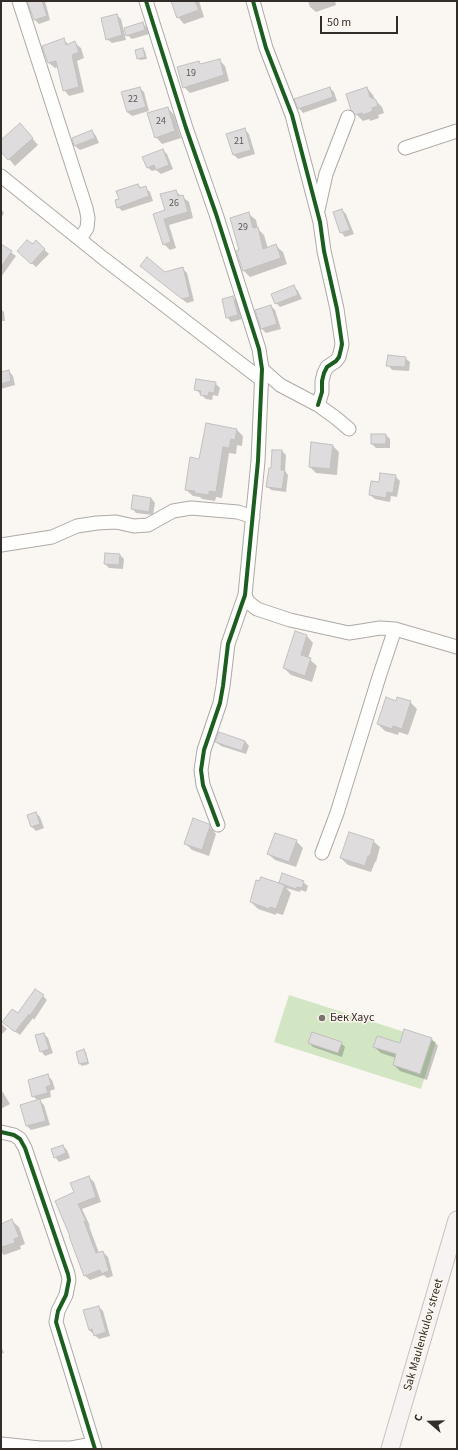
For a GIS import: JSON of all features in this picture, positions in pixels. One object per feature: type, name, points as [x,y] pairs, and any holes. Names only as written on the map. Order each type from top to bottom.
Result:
[{"type":"main road","name":"Sak Maulenkulov street","points":[[390,1449],[457,1220]]},
{"type":"street","points":[[19,1],[86,208],[88,218],[87,228],[80,239]]},
{"type":"street","points":[[146,1],[186,128],[260,349],[262,374],[253,517],[245,595],[228,644],[224,686],[220,703],[204,750],[201,770],[203,785],[218,825]]},
{"type":"street","points":[[253,1],[266,48],[292,115],[318,214],[337,309],[342,344],[339,357],[327,367],[324,373],[322,392],[318,406]]},
{"type":"street","points":[[318,214],[326,174],[348,117]]},
{"type":"street","points":[[404,148],[457,131]]},
{"type":"street","points":[[1,176],[103,258],[262,374],[318,406],[349,429]]},
{"type":"street","points":[[1,545],[52,537],[77,526],[97,523],[116,522],[134,526],[148,525],[173,511],[191,508],[238,512],[253,517]]},
{"type":"street","points":[[245,595],[252,607],[290,620],[322,628],[349,633],[380,628],[395,629],[457,647]]},
{"type":"street","points":[[322,853],[337,813],[395,629]]},
{"type":"street","points":[[1,1132],[14,1135],[20,1139],[25,1148],[68,1274],[69,1280],[66,1295],[58,1311],[56,1322],[94,1446],[40,1448],[1,1444]]},
{"type":"green space","name":"Бек Хаус","points":[[289,995],[436,1042],[421,1089],[274,1042]]},
{"type":"building","points":[[27,1],[42,1],[47,16],[34,20]]},
{"type":"building","points":[[171,1],[195,1],[199,10],[177,18]]},
{"type":"building","points":[[117,14],[122,35],[106,40],[101,18]]},
{"type":"building","points":[[143,22],[145,30],[126,36],[124,28]]},
{"type":"building","points":[[64,38],[66,45],[75,41],[79,52],[72,55],[79,87],[63,91],[56,61],[48,63],[42,46]]},
{"type":"building","points":[[143,48],[145,57],[137,59],[135,50]]},
{"type":"building","points":[[220,59],[224,75],[183,88],[177,67],[199,61],[200,64]]},
{"type":"building","points":[[140,87],[146,107],[127,112],[121,92]]},
{"type":"building","points":[[330,87],[333,97],[298,109],[294,99]]},
{"type":"building","points":[[367,87],[370,97],[376,100],[378,106],[372,108],[373,111],[363,115],[362,113],[355,115],[351,110],[346,94]]},
{"type":"building","points":[[168,107],[175,131],[155,138],[147,113]]},
{"type":"building","points":[[20,123],[33,138],[8,160],[1,152],[1,140]]},
{"type":"building","points":[[245,128],[251,150],[233,155],[226,134]]},
{"type":"building","points":[[92,130],[95,138],[74,146],[72,138]]},
{"type":"building","points":[[163,149],[169,165],[156,170],[154,165],[147,168],[142,157]]},
{"type":"building","points":[[138,184],[140,188],[146,186],[149,196],[117,208],[115,200],[119,199],[116,191]]},
{"type":"building","points":[[176,190],[178,196],[183,195],[188,212],[164,219],[171,242],[163,245],[153,214],[165,210],[160,194]]},
{"type":"building","points":[[342,209],[350,230],[340,233],[333,212]]},
{"type":"building","points":[[249,212],[253,228],[258,227],[263,249],[276,244],[281,258],[243,271],[236,251],[239,250],[230,218]]},
{"type":"building","points":[[27,240],[33,244],[36,240],[45,249],[31,264],[17,251]]},
{"type":"building","points":[[1,244],[12,251],[1,267]]},
{"type":"building","points":[[147,257],[165,272],[183,267],[190,297],[182,299],[140,266]]},
{"type":"building","points":[[294,285],[298,295],[275,304],[271,294]]},
{"type":"building","points":[[233,296],[238,315],[226,318],[222,299]]},
{"type":"building","points":[[271,305],[277,324],[261,329],[255,310]]},
{"type":"building","points":[[388,355],[406,357],[405,367],[386,366]]},
{"type":"building","points":[[9,370],[11,381],[1,384],[1,372]]},
{"type":"building","points":[[196,379],[216,382],[214,393],[209,392],[208,396],[200,395],[201,391],[194,390]]},
{"type":"building","points":[[206,423],[237,429],[235,440],[231,439],[229,448],[223,447],[216,492],[209,491],[209,495],[185,490],[190,457],[199,459]]},
{"type":"building","points":[[371,434],[386,434],[386,444],[371,444]]},
{"type":"building","points":[[311,442],[333,445],[330,469],[309,467]]},
{"type":"building","points":[[272,450],[282,450],[281,470],[285,470],[282,489],[266,487],[269,468],[271,468]]},
{"type":"building","points":[[380,473],[396,475],[393,493],[387,492],[386,498],[369,495],[371,481],[379,482]]},
{"type":"building","points":[[133,495],[151,498],[149,512],[131,509]]},
{"type":"building","points":[[105,553],[120,554],[119,565],[104,564]]},
{"type":"building","points":[[295,631],[307,635],[301,655],[311,658],[305,676],[283,668]]},
{"type":"building","points":[[386,697],[396,701],[397,697],[411,701],[402,729],[393,726],[392,729],[377,724]]},
{"type":"building","points":[[219,732],[245,741],[242,751],[215,742]]},
{"type":"building","points":[[36,812],[40,824],[31,827],[27,815]]},
{"type":"building","points":[[193,818],[209,824],[210,826],[202,850],[184,844]]},
{"type":"building","points":[[349,832],[374,840],[370,856],[368,856],[365,866],[340,858]]},
{"type":"building","points":[[275,833],[297,840],[289,862],[267,854]]},
{"type":"building","points":[[282,873],[304,881],[302,888],[297,887],[296,889],[279,883]]},
{"type":"building","points":[[261,877],[285,885],[276,909],[270,907],[269,909],[250,902],[256,880],[259,881]]},
{"type":"building","points":[[35,989],[44,995],[29,1017],[29,1014],[15,1032],[2,1022],[12,1009],[18,1013]]},
{"type":"building","points":[[404,1029],[432,1038],[420,1074],[393,1065],[396,1054],[373,1047],[377,1036],[400,1043]]},
{"type":"building","points":[[312,1032],[342,1042],[338,1053],[308,1043]]},
{"type":"building","points":[[44,1033],[49,1049],[40,1052],[35,1035]]},
{"type":"building","points":[[84,1049],[88,1062],[79,1064],[76,1052]]},
{"type":"building","points":[[48,1074],[51,1085],[46,1087],[48,1093],[32,1097],[28,1080]]},
{"type":"building","points":[[40,1099],[46,1121],[26,1126],[20,1105]]},
{"type":"building","points":[[63,1145],[66,1153],[54,1158],[51,1149]]},
{"type":"building","points":[[89,1176],[96,1197],[78,1204],[86,1221],[84,1221],[96,1253],[103,1251],[109,1271],[101,1274],[100,1270],[84,1276],[70,1236],[55,1201],[74,1192],[70,1183]]},
{"type":"building","points":[[12,1219],[19,1237],[14,1239],[15,1243],[1,1247],[1,1224]]},
{"type":"building","points":[[99,1306],[106,1332],[94,1336],[92,1329],[89,1330],[83,1310]]},
{"type":"cycle path","points":[[146,1],[259,349],[262,369],[258,461],[245,595],[228,644],[220,703],[204,750],[201,770],[203,785],[218,825]]},
{"type":"cycle path","points":[[253,1],[266,48],[292,115],[320,222],[324,251],[337,309],[342,344],[339,357],[327,367],[324,373],[322,392],[318,405]]},
{"type":"cycle path","points":[[1,1132],[14,1135],[20,1139],[25,1148],[68,1274],[69,1280],[66,1295],[58,1311],[56,1322],[95,1449]]},
{"type":"place","name":"Бек Хаус","points":[[322,1018]]}]
